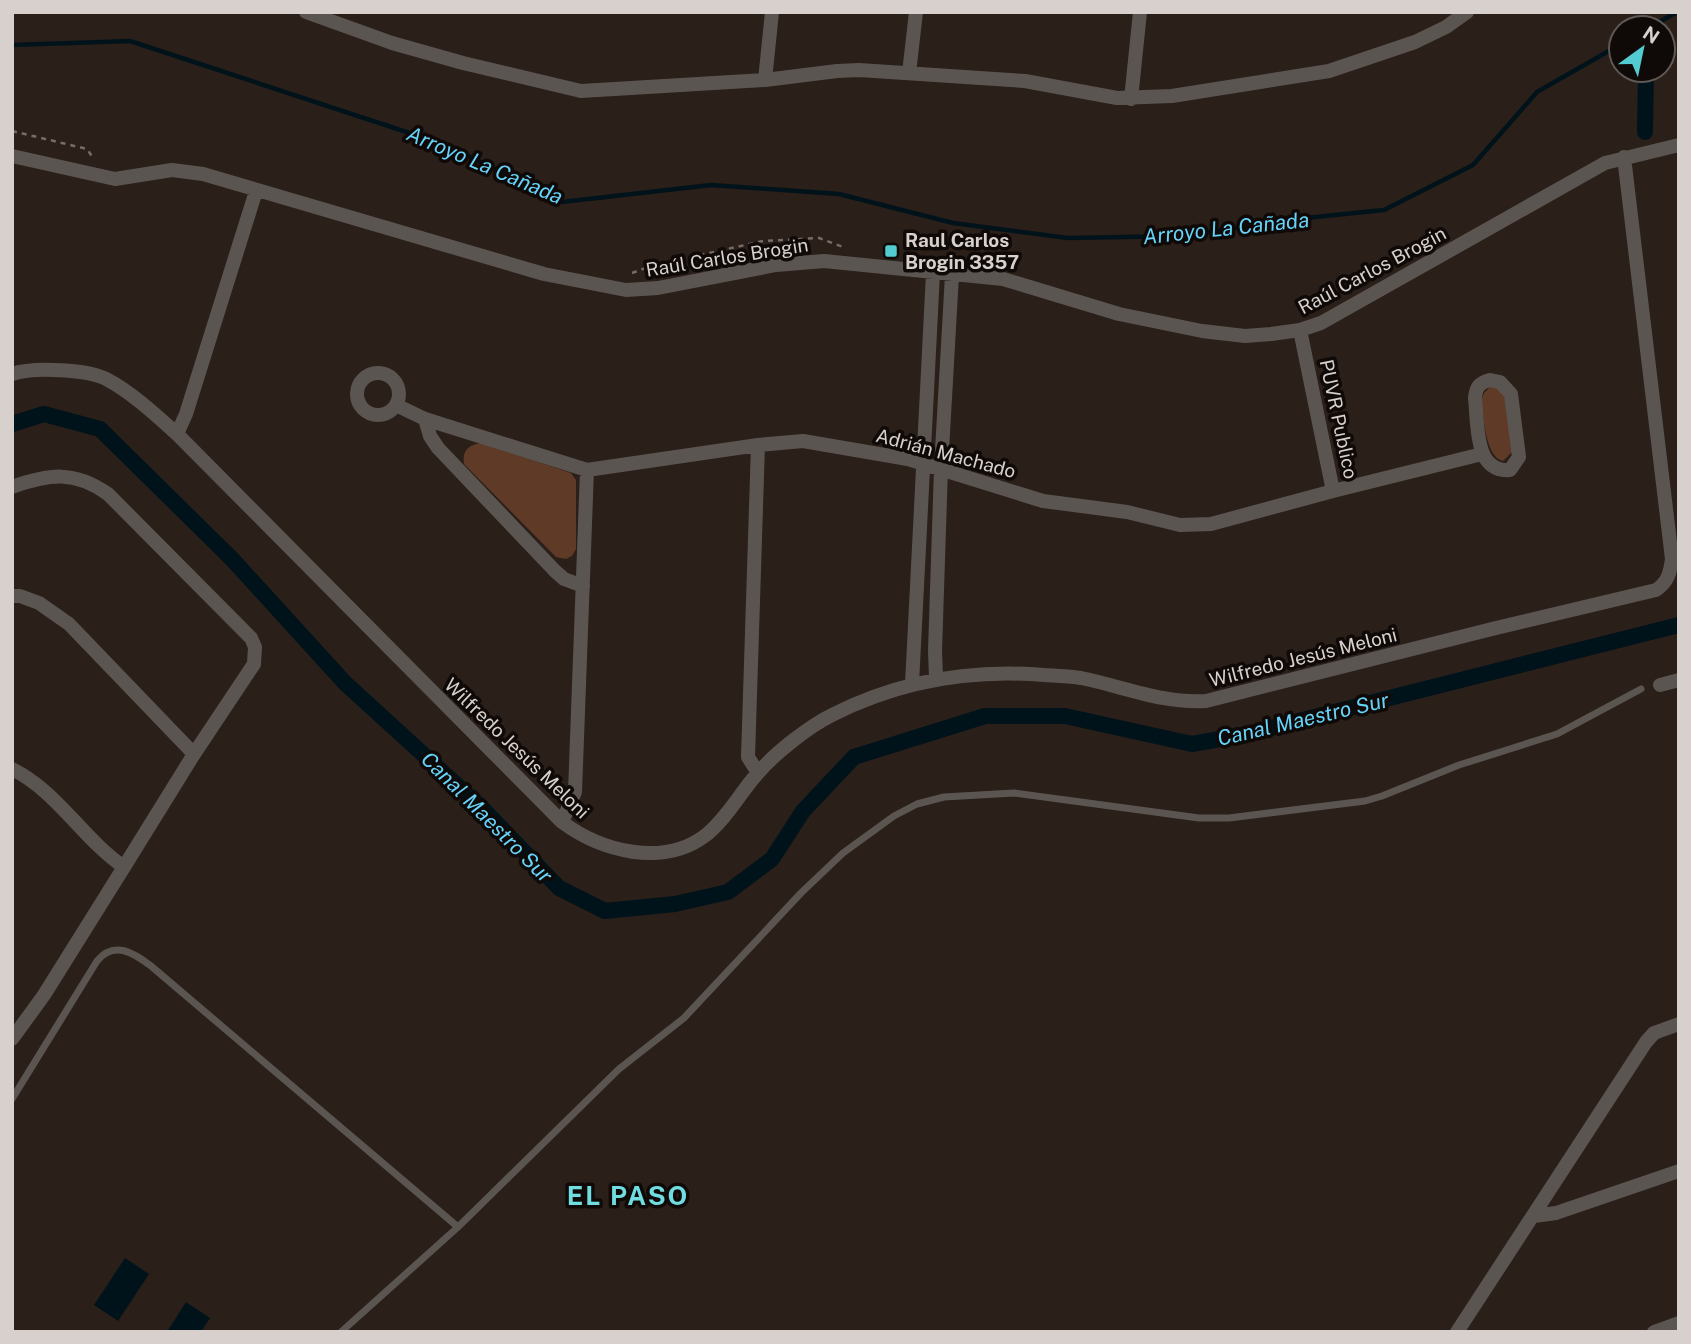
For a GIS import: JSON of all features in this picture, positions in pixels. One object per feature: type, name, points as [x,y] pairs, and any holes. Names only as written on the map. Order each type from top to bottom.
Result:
[{"type":"street","points":[[306,12],[404,46],[567,89],[595,92],[765,80],[837,71],[888,71],[1026,81],[1131,99],[1172,96],[1329,71],[1387,53],[1446,27],[1467,12]]},
{"type":"street","points":[[765,80],[772,12]]},
{"type":"street","points":[[909,74],[916,12]]},
{"type":"street","points":[[1131,99],[1140,12]]},
{"type":"street","points":[[1440,12],[1446,27]]},
{"type":"street","name":"Raúl Carlos Brogin","points":[[12,156],[101,177],[115,178],[172,170],[189,171],[544,274],[626,290],[658,288],[799,262],[824,261],[1003,279],[1119,314],[1202,331],[1245,335],[1300,330],[1321,323],[1605,163],[1679,145]]},
{"type":"street","name":"Wilfredo Jesús Meloni","points":[[12,374],[32,369],[47,369],[107,379],[177,433],[544,807],[580,836],[618,850],[643,853],[683,846],[707,834],[758,773],[817,724],[888,691],[912,684],[936,678],[1013,672],[1079,677],[1173,700],[1206,701],[1656,590],[1668,579],[1672,559],[1624,157]]},
{"type":"street","points":[[177,433],[186,414],[256,191]]},
{"type":"street","points":[[912,684],[933,274]]},
{"type":"street","points":[[936,678],[941,468],[952,275]]},
{"type":"street","name":"PUVR Publico","points":[[1300,330],[1333,491],[1482,454]]},
{"type":"street","points":[[1490,380],[1500,382],[1511,394],[1519,457],[1510,470],[1499,471],[1492,467],[1482,454],[1475,398],[1476,389],[1482,382],[1490,380]]},
{"type":"street","name":"Adrián Machado","points":[[396,405],[425,419],[587,470],[803,441],[923,463],[1043,501],[1127,512],[1181,525],[1211,524],[1333,491]]},
{"type":"street","points":[[425,419],[430,436],[438,448],[555,571],[564,579],[583,586]]},
{"type":"street","points":[[758,445],[748,757],[758,773]]},
{"type":"street","points":[[562,822],[575,792],[587,470]]},
{"type":"street","points":[[12,487],[58,476],[78,478],[94,484],[108,494],[251,638],[255,647],[254,664],[194,754],[44,995],[12,1039]]},
{"type":"street","points":[[12,596],[39,603],[69,624],[194,754]]},
{"type":"street","points":[[1660,685],[1679,680]]},
{"type":"street","points":[[12,769],[25,775],[44,790],[104,853],[124,867]]},
{"type":"street","points":[[1457,1332],[1646,1042],[1654,1033],[1679,1024]]},
{"type":"street","points":[[1534,1216],[1556,1213],[1679,1171]]},
{"type":"street","points":[[1654,1332],[1679,1323]]},
{"type":"lane","points":[[341,1332],[458,1227],[619,1069],[684,1018],[801,893],[843,853],[894,816],[917,804],[944,797],[1014,793],[1199,818],[1229,818],[1364,801],[1459,765],[1557,734],[1641,689]]},
{"type":"lane","points":[[12,1099],[97,961],[111,949],[124,950],[135,954],[151,966],[458,1227]]},
{"type":"path","points":[[12,131],[87,149],[96,163]]},
{"type":"path","points":[[632,273],[651,265],[763,241],[819,238],[846,249]]},
{"type":"shaded area","points":[[1491,386],[1497,387],[1507,397],[1512,452],[1503,461],[1492,452],[1489,444],[1481,401]]},
{"type":"shaded area","points":[[481,443],[571,473],[576,480],[576,549],[572,556],[566,559],[556,557],[464,464],[467,449]]},
{"type":"water","points":[[125,1258],[149,1274],[118,1321],[94,1305]]},
{"type":"water","points":[[186,1302],[210,1318],[201,1332],[167,1332]]},
{"type":"waterway","name":"Arroyo La Cañada","points":[[1674,14],[1677,12]]},
{"type":"waterway","name":"Arroyo La Cañada","points":[[12,45],[130,41],[446,145],[562,202],[711,185],[839,194],[953,223],[1068,238],[1184,236],[1286,220],[1384,210],[1473,165],[1537,92],[1607,52]]},
{"type":"waterway","points":[[1645,132],[1646,84]]},
{"type":"waterway","name":"Canal Maestro Sur","points":[[12,424],[44,414],[100,429],[232,559],[345,683],[483,809],[559,888],[605,911],[675,904],[728,892],[772,859],[803,811],[854,757],[985,716],[1065,716],[1192,744],[1243,735],[1679,625]]},
{"type":"place","name":"Raul Carlos Brogin 3357","points":[[891,251]]},
{"type":"district","name":"EL PASO","points":[[628,1195]]}]
